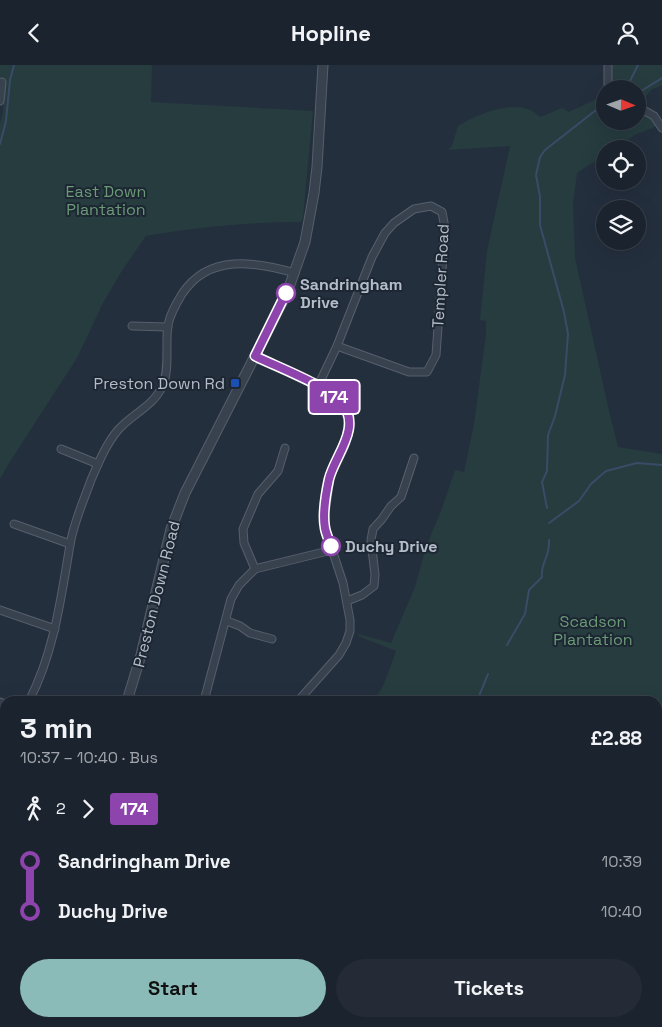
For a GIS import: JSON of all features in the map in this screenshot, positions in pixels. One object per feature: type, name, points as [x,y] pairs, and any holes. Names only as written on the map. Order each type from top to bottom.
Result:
[{"type":"street","name":"Preston Down Road","points":[[129,696],[141,655],[171,529],[185,493],[286,293],[305,242],[314,193],[323,65]]},
{"type":"street","points":[[608,65],[608,80]]},
{"type":"street","points":[[0,101],[2,81]]},
{"type":"street","points":[[646,112],[654,116],[662,128]]},
{"type":"street","name":"Templer Road","points":[[318,386],[337,346],[372,257],[384,233],[394,223],[414,209],[431,206],[442,212],[445,228],[436,355],[427,372],[409,372],[337,346]]},
{"type":"street","points":[[32,696],[55,629],[66,576],[70,543],[98,464],[118,430],[146,407],[156,396],[163,384],[168,327],[172,314],[187,287],[207,271],[219,266],[235,263],[265,265],[295,273]]},
{"type":"street","points":[[132,326],[168,327]]},
{"type":"street","points":[[255,356],[329,392],[343,404],[349,418],[345,445],[330,477],[326,498],[325,528],[343,583],[350,620],[350,631],[339,655],[302,696]]},
{"type":"street","points":[[255,569],[244,543],[243,529],[258,494],[278,471],[285,448]]},
{"type":"street","points":[[61,449],[98,464]]},
{"type":"street","points":[[347,601],[362,595],[374,586],[375,575],[371,540],[373,529],[390,506],[401,497],[414,458]]},
{"type":"street","points":[[14,524],[70,543]]},
{"type":"street","points":[[205,696],[231,599],[239,585],[255,569],[332,550]]},
{"type":"street","points":[[0,610],[55,629]]},
{"type":"street","points":[[226,621],[240,626],[250,633],[272,639]]},
{"type":"green space","name":"East Down Plantation","points":[[0,65],[152,65],[151,102],[313,111],[301,222],[223,226],[146,236],[123,269],[103,303],[77,358],[0,479],[0,124],[3,112],[4,83],[0,81]]},
{"type":"green space","points":[[611,65],[662,65],[662,85],[651,90],[646,97],[646,80],[612,80]]},
{"type":"green space","name":"Scadson Plantation","points":[[596,99],[596,130],[646,130],[646,114],[657,126],[628,140],[596,140],[596,161],[577,173],[573,204],[575,258],[618,447],[662,454],[662,696],[377,696],[384,684],[396,651],[358,636],[359,634],[391,643],[415,587],[427,544],[455,470],[464,472],[474,424],[486,334],[486,321],[480,320],[487,251],[510,146],[448,150],[452,146],[458,126],[477,116],[511,107],[531,111],[540,117],[562,108],[569,112]]},
{"type":"waterway","points":[[0,144],[6,121],[10,80],[14,65]]},
{"type":"waterway","points":[[630,80],[638,65]]},
{"type":"waterway","points":[[646,88],[662,78]]},
{"type":"waterway","points":[[547,508],[542,482],[547,471],[548,435],[555,416],[565,375],[568,334],[564,312],[540,225],[540,197],[536,175],[540,157],[545,150],[596,110]]},
{"type":"waterway","points":[[549,523],[579,501],[591,484],[606,471],[637,463],[662,465]]},
{"type":"waterway","points":[[507,645],[525,614],[529,590],[542,577],[542,568],[548,551],[549,540]]},
{"type":"waterway","points":[[479,696],[488,674]]},
{"type":"bus line","name":"174","points":[[286,293],[268,333],[255,356],[329,392],[343,404],[349,418],[345,445],[330,477],[326,498],[325,528],[331,546]]},
{"type":"place","name":"Sandringham Drive","points":[[286,293]]},
{"type":"place","name":"Preston Down Rd","points":[[235,383]]},
{"type":"place","name":"Duchy Drive","points":[[331,546]]}]
